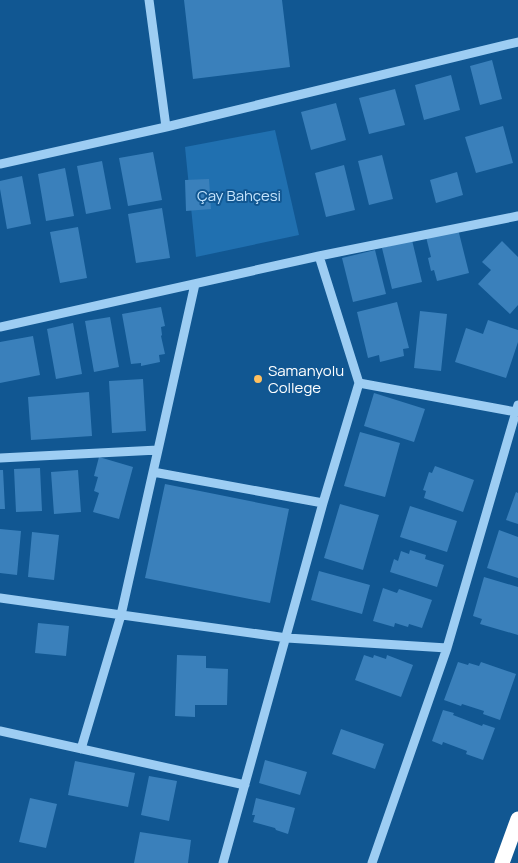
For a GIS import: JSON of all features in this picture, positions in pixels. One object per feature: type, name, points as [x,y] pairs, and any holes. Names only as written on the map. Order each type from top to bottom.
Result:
[{"type":"highway","points":[[502,863],[518,819]]},
{"type":"street","points":[[149,0],[166,127]]},
{"type":"street","points":[[0,164],[166,127],[518,42]]},
{"type":"street","points":[[0,327],[318,256],[518,216]]},
{"type":"street","points":[[223,863],[323,503],[359,383],[318,256]]},
{"type":"street","points":[[81,749],[120,615],[195,284]]},
{"type":"street","points":[[359,383],[517,409],[447,648],[372,863]]},
{"type":"street","points":[[0,458],[158,450]]},
{"type":"street","points":[[153,472],[323,503]]},
{"type":"street","points":[[0,598],[287,638],[447,648]]},
{"type":"street","points":[[0,731],[245,785]]},
{"type":"green space","name":"Çay Bahçesi","points":[[275,130],[299,235],[196,257],[185,147]]},
{"type":"building","points":[[184,0],[282,0],[290,67],[193,79]]},
{"type":"building","points":[[492,60],[502,99],[480,105],[470,66]]},
{"type":"building","points":[[451,75],[460,110],[424,120],[415,85]]},
{"type":"building","points":[[395,89],[405,125],[369,134],[359,98]]},
{"type":"building","points":[[336,103],[346,140],[311,150],[301,112]]},
{"type":"building","points":[[503,126],[513,163],[476,173],[465,137]]},
{"type":"building","points":[[153,152],[162,200],[128,206],[119,158]]},
{"type":"building","points":[[382,155],[393,199],[369,205],[358,161]]},
{"type":"building","points":[[102,161],[111,209],[86,214],[77,166]]},
{"type":"building","points":[[344,165],[355,210],[326,217],[315,173]]},
{"type":"building","points":[[65,168],[74,216],[46,221],[38,174]]},
{"type":"building","points":[[457,172],[463,195],[436,203],[430,180]]},
{"type":"building","points":[[22,176],[31,224],[7,229],[0,181]]},
{"type":"building","points":[[209,179],[211,209],[186,211],[185,180]]},
{"type":"building","points":[[162,208],[170,258],[136,263],[128,214]]},
{"type":"building","points":[[78,227],[87,278],[60,283],[50,232]]},
{"type":"building","points":[[458,229],[469,273],[437,281],[434,270],[431,271],[428,258],[431,257],[426,237]]},
{"type":"building","points":[[412,240],[422,282],[392,289],[382,248]]},
{"type":"building","points":[[502,241],[518,257],[518,305],[510,314],[478,284],[491,270],[482,262]]},
{"type":"building","points":[[375,250],[386,294],[353,302],[342,258]]},
{"type":"building","points":[[397,302],[409,348],[403,349],[404,356],[380,362],[379,355],[368,358],[357,312]]},
{"type":"building","points":[[161,307],[165,326],[161,327],[161,336],[165,354],[159,355],[160,362],[141,366],[141,363],[131,364],[122,314]]},
{"type":"building","points":[[420,311],[447,314],[441,371],[414,368]]},
{"type":"building","points":[[110,317],[119,367],[94,372],[85,321]]},
{"type":"building","points":[[488,320],[518,330],[518,342],[506,378],[455,362],[466,328],[483,334]]},
{"type":"building","points":[[73,323],[82,374],[56,379],[47,329]]},
{"type":"building","points":[[33,336],[40,375],[0,383],[0,342]]},
{"type":"building","points":[[143,379],[146,431],[112,433],[109,381]]},
{"type":"building","points":[[89,392],[92,436],[31,440],[28,397]]},
{"type":"building","points":[[374,393],[425,409],[414,442],[364,426]]},
{"type":"building","points":[[360,432],[400,443],[385,497],[344,486]]},
{"type":"building","points":[[99,457],[133,467],[119,519],[93,512],[99,493],[94,491],[98,477],[94,476]]},
{"type":"building","points":[[435,466],[474,480],[463,512],[424,498],[426,491],[423,490],[429,472],[432,473]]},
{"type":"building","points":[[40,468],[42,511],[16,512],[14,469]]},
{"type":"building","points":[[0,470],[3,470],[5,509],[0,509]]},
{"type":"building","points":[[78,470],[81,512],[54,514],[51,472]]},
{"type":"building","points":[[165,484],[289,509],[270,603],[145,578]]},
{"type":"building","points":[[516,492],[518,493],[518,524],[506,520]]},
{"type":"building","points":[[340,504],[379,515],[363,570],[324,558]]},
{"type":"building","points":[[410,506],[457,521],[447,552],[400,537]]},
{"type":"building","points":[[0,529],[21,531],[17,575],[0,573]]},
{"type":"building","points":[[499,530],[518,537],[518,578],[487,568]]},
{"type":"building","points":[[32,532],[59,535],[54,580],[28,577]]},
{"type":"building","points":[[410,550],[426,555],[425,559],[444,565],[437,587],[390,572],[394,559],[398,561],[401,551],[409,554]]},
{"type":"building","points":[[319,571],[370,585],[362,614],[311,600]]},
{"type":"building","points":[[484,577],[518,587],[518,635],[480,624],[482,619],[473,616]]},
{"type":"building","points":[[383,588],[397,593],[399,589],[432,600],[422,628],[409,624],[408,627],[395,623],[394,627],[373,621]]},
{"type":"building","points":[[38,623],[69,626],[66,656],[35,653]]},
{"type":"building","points":[[177,655],[206,656],[206,668],[228,669],[227,705],[195,705],[195,717],[175,716]]},
{"type":"building","points":[[364,655],[373,658],[374,655],[386,659],[387,655],[413,665],[401,697],[355,680]]},
{"type":"building","points":[[458,662],[479,666],[481,662],[516,674],[500,720],[483,714],[484,711],[444,700]]},
{"type":"building","points":[[443,710],[482,726],[483,724],[495,728],[483,760],[466,754],[467,751],[443,742],[442,745],[432,741]]},
{"type":"building","points":[[341,729],[384,744],[375,769],[332,754]]},
{"type":"building","points":[[265,760],[307,772],[300,795],[259,783]]},
{"type":"building","points":[[75,761],[135,773],[128,807],[68,795]]},
{"type":"building","points":[[149,776],[177,781],[169,821],[141,815]]},
{"type":"building","points":[[30,798],[57,804],[46,848],[19,842]]},
{"type":"building","points":[[256,798],[295,808],[288,834],[253,822],[255,815],[252,815]]},
{"type":"building","points":[[140,832],[191,840],[188,863],[134,863]]},
{"type":"place","name":"Samanyolu College","points":[[258,379]]}]
